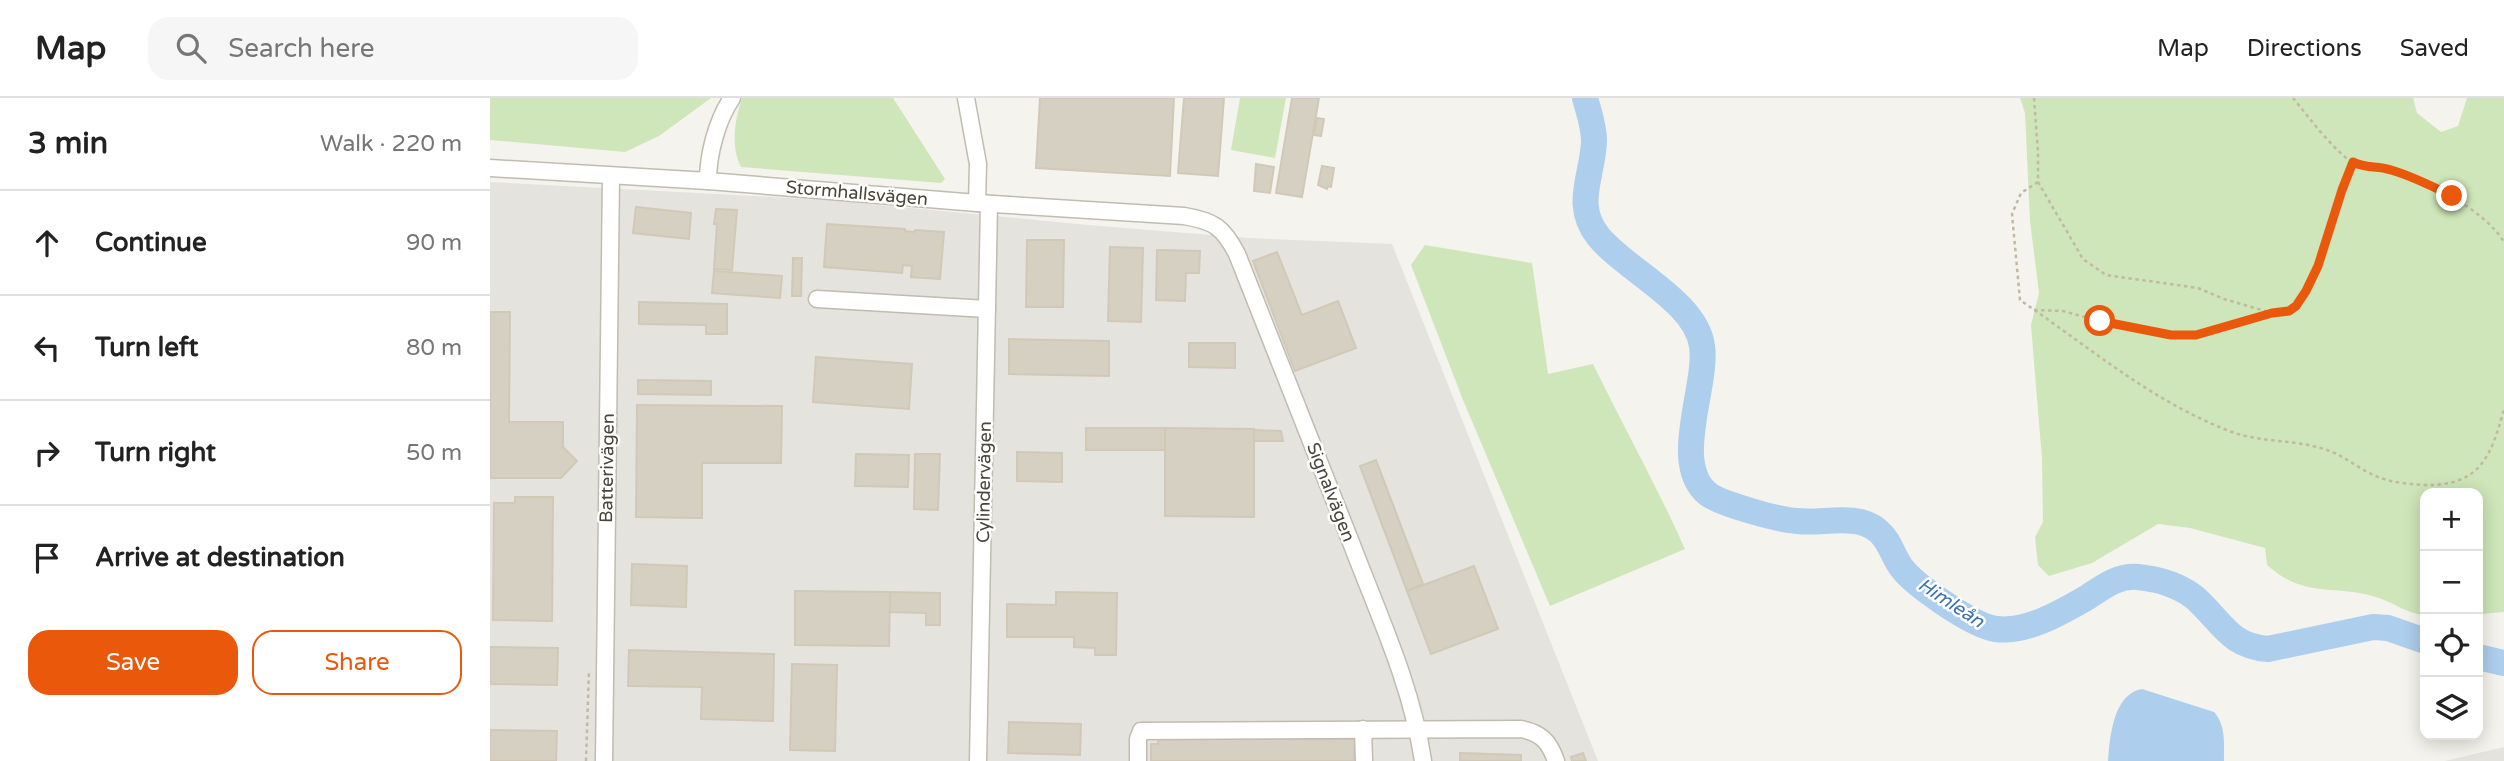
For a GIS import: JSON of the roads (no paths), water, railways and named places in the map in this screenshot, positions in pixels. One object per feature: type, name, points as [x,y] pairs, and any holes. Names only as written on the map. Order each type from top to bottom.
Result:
[{"type":"street","points":[[708,181],[714,140],[733,98]]},
{"type":"street","name":"Cylindervägen","points":[[966,98],[983,204],[987,309],[978,761]]},
{"type":"street","name":"Stormhallsvägen","points":[[490,168],[1184,216],[1201,219],[1221,229]]},
{"type":"street","name":"Batterivägen","points":[[604,761],[611,176]]},
{"type":"street","name":"Signalvägen","points":[[1221,229],[1237,254],[1248,280],[1407,689],[1423,761]]},
{"type":"street","points":[[817,299],[987,309]]},
{"type":"street","points":[[1363,729],[1364,761]]},
{"type":"street","points":[[1138,761],[1138,739],[1141,731],[1521,729],[1535,732],[1545,739],[1556,761]]},
{"type":"water","points":[[2142,689],[2214,712],[2222,729],[2224,761],[2108,761],[2112,729],[2119,708],[2132,693]]},
{"type":"waterway","name":"Himleån","points":[[1585,98],[1594,135],[1585,201],[1591,224],[1610,249],[1674,300],[1697,330],[1702,346],[1691,445],[1692,464],[1697,481],[1708,494],[1737,507],[1789,520],[1849,520],[1869,525],[1881,534],[1901,567],[1918,584],[1959,613],[1996,629],[2032,625],[2067,609],[2111,583],[2138,577],[2168,583],[2188,593],[2234,637],[2254,647],[2268,649],[2373,627],[2388,628],[2420,639]]},
{"type":"waterway","name":"Himleån","points":[[2483,658],[2504,663]]}]
